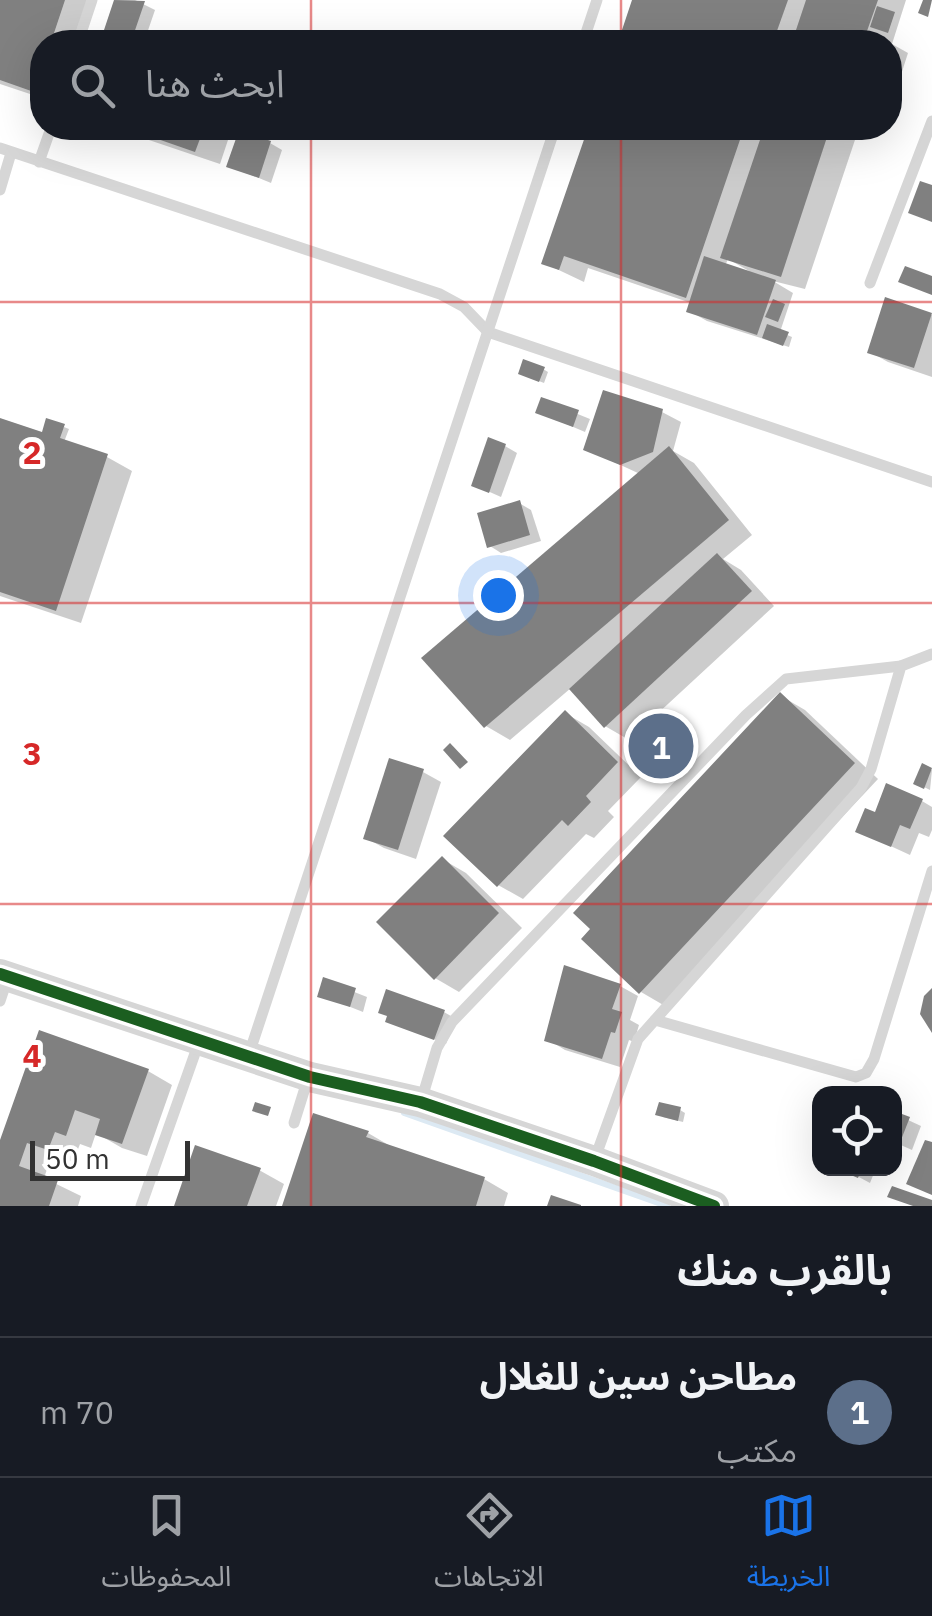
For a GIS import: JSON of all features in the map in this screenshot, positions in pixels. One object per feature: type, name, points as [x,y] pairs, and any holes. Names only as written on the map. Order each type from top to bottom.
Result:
[{"type":"street","points":[[3,984],[250,1054],[310,1075],[420,1102],[714,1206]]},
{"type":"lane","points":[[82,30],[92,0]]},
{"type":"lane","points":[[587,30],[597,0]]},
{"type":"lane","points":[[870,282],[932,122]]},
{"type":"lane","points":[[39,162],[47,140]]},
{"type":"lane","points":[[250,1054],[551,140]]},
{"type":"lane","points":[[0,190],[6,150],[440,294],[464,307],[488,332],[932,482]]},
{"type":"lane","points":[[420,1102],[437,1048],[452,1022],[746,715],[786,679],[901,666],[932,654]]},
{"type":"lane","points":[[594,1161],[638,1039],[861,788],[871,770],[901,666]]},
{"type":"lane","points":[[655,1020],[856,1077],[866,1073],[874,1059],[932,871]]},
{"type":"lane","points":[[141,1206],[199,1042]]},
{"type":"lane","points":[[294,1123],[310,1075]]},
{"type":"building","points":[[0,0],[65,0],[55,30],[30,30],[30,91],[0,80]]},
{"type":"building","points":[[114,0],[145,1],[135,30],[104,30]]},
{"type":"building","points":[[632,0],[788,0],[777,30],[622,30]]},
{"type":"building","points":[[806,0],[878,0],[867,30],[796,30]]},
{"type":"building","points":[[923,0],[932,0],[928,17],[918,13]]},
{"type":"building","points":[[877,6],[895,12],[889,30],[870,27]]},
{"type":"building","points":[[160,140],[200,140],[195,152]]},
{"type":"building","points":[[235,140],[271,141],[259,178],[226,167]]},
{"type":"building","points":[[584,140],[740,140],[686,298],[564,256],[559,270],[541,264]]},
{"type":"building","points":[[760,140],[826,140],[781,277],[720,258]]},
{"type":"building","points":[[920,181],[932,185],[932,222],[908,213]]},
{"type":"building","points":[[704,256],[776,280],[757,335],[686,312]]},
{"type":"building","points":[[905,266],[932,276],[932,295],[898,282]]},
{"type":"building","points":[[885,297],[932,313],[914,368],[867,353]]},
{"type":"building","points":[[773,299],[785,304],[778,322],[765,317]]},
{"type":"building","points":[[767,324],[789,332],[783,346],[762,338]]},
{"type":"building","points":[[523,359],[545,367],[539,382],[518,374]]},
{"type":"building","points":[[603,390],[663,409],[653,452],[620,465],[583,450]]},
{"type":"building","points":[[541,397],[579,410],[573,427],[535,413]]},
{"type":"building","points":[[0,418],[42,432],[46,418],[65,424],[60,438],[108,454],[56,611],[0,592]]},
{"type":"building","points":[[488,437],[506,444],[489,493],[471,486]]},
{"type":"building","points":[[669,446],[729,520],[484,728],[421,658]]},
{"type":"building","points":[[520,500],[530,535],[487,548],[477,513]]},
{"type":"building","points":[[717,553],[752,591],[604,728],[569,689]]},
{"type":"building","points":[[780,692],[855,763],[639,994],[581,939],[590,929],[573,913]]},
{"type":"building","points":[[565,710],[618,762],[586,796],[591,802],[568,826],[562,820],[497,887],[443,836]]},
{"type":"building","points":[[450,743],[468,762],[460,769],[443,750]]},
{"type":"building","points":[[389,758],[424,769],[398,850],[363,839]]},
{"type":"building","points":[[922,763],[932,768],[924,789],[913,784]]},
{"type":"building","points":[[886,783],[923,799],[910,829],[900,825],[891,847],[855,832],[865,808],[875,812]]},
{"type":"building","points":[[442,856],[499,913],[434,980],[376,922]]},
{"type":"building","points":[[564,965],[621,984],[612,1009],[622,1012],[602,1059],[544,1041]]},
{"type":"building","points":[[323,977],[356,988],[350,1007],[317,997]]},
{"type":"building","points":[[932,988],[932,1033],[920,1014],[924,996]]},
{"type":"building","points":[[386,989],[445,1010],[434,1040],[385,1022],[387,1016],[378,1013]]},
{"type":"building","points":[[39,1030],[149,1069],[122,1144],[95,1135],[100,1119],[75,1110],[66,1136],[55,1132],[48,1150],[27,1143],[19,1166],[58,1180],[49,1206],[0,1206],[0,1140]]},
{"type":"building","points":[[255,1102],[271,1107],[268,1116],[252,1111]]},
{"type":"building","points":[[659,1102],[681,1107],[678,1121],[655,1115]]},
{"type":"building","points":[[313,1113],[369,1131],[366,1137],[485,1177],[476,1206],[282,1206]]},
{"type":"building","points":[[902,1114],[910,1117],[902,1137]]},
{"type":"building","points":[[925,1140],[932,1142],[932,1195],[906,1184]]},
{"type":"building","points":[[195,1145],[261,1168],[247,1206],[174,1206]]},
{"type":"building","points":[[892,1186],[932,1200],[932,1206],[913,1206],[887,1197]]},
{"type":"building","points":[[551,1195],[581,1205],[581,1206],[547,1206]]},
{"type":"waterway","points":[[404,1113],[667,1206]]},
{"type":"cycle path","points":[[0,974],[310,1077],[420,1102],[714,1206]]},
{"type":"place","name":"مطاحن سين للغلال","points":[[661,746]]}]
